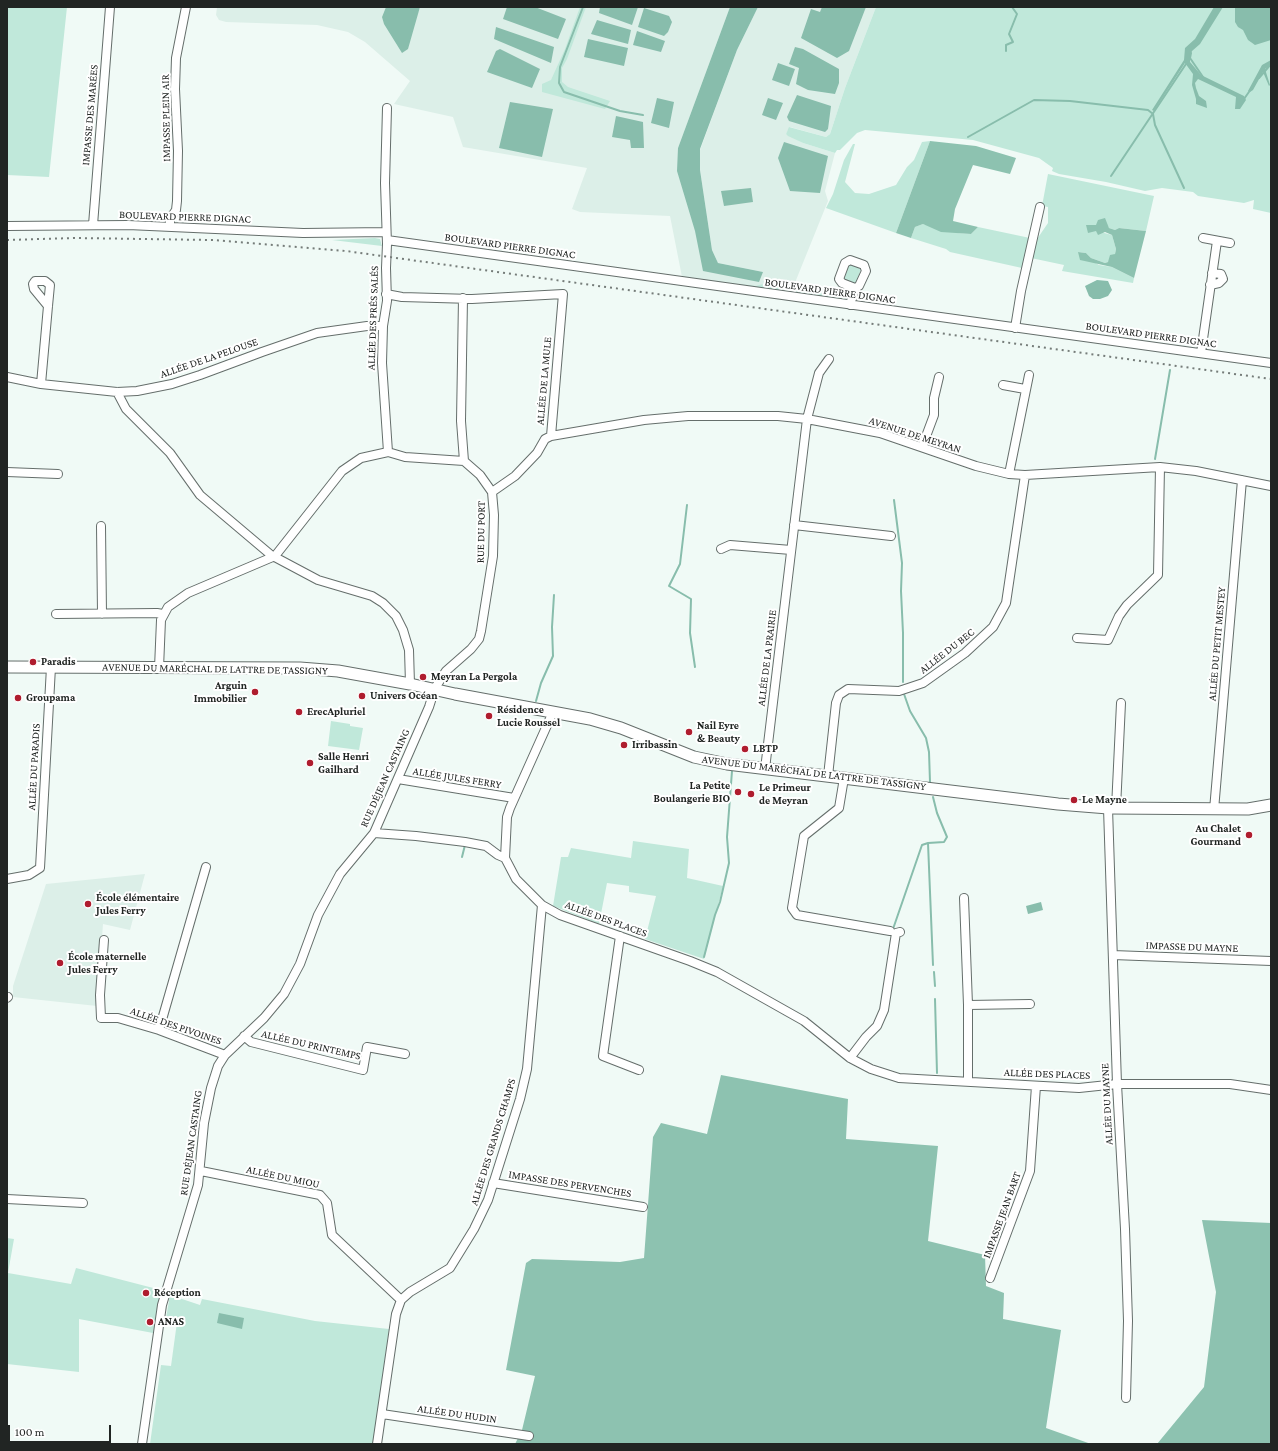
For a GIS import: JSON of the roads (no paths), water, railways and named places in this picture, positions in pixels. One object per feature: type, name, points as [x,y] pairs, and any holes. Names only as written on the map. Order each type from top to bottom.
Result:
[{"type":"main road","name":"AVENUE DU MARÉCHAL DE LATTRE DE TASSIGNY","points":[[7,667],[307,668],[338,671],[435,688],[455,694],[606,723],[694,757],[718,763],[1058,804],[1112,808],[1214,810],[1255,809],[1271,805]]},
{"type":"street","name":"IMPASSE DES MARÉES","points":[[93,225],[110,7]]},
{"type":"street","name":"IMPASSE PLEIN AIR","points":[[170,227],[170,219],[176,210],[177,201],[178,150],[175,89],[176,58],[186,7]]},
{"type":"street","name":"ALLÉE DES PRÉS SALÉS","points":[[387,108],[385,183],[386,294],[382,363],[388,452]]},
{"type":"street","points":[[1015,328],[1021,291],[1040,207]]},
{"type":"street","name":"BOULEVARD PIERRE DIGNAC","points":[[7,226],[93,225],[170,227],[386,236],[850,305],[1271,363]]},
{"type":"street","points":[[1202,238],[1230,243]]},
{"type":"street","points":[[1201,353],[1217,241]]},
{"type":"street","points":[[1210,285],[1219,283],[1223,279],[1221,274],[1212,273]]},
{"type":"street","points":[[850,305],[855,288]]},
{"type":"street","points":[[159,668],[161,623],[163,614],[173,603],[188,593],[275,556],[342,471],[361,458],[388,452],[406,457],[464,461],[461,420],[463,298],[402,297],[386,294]]},
{"type":"street","name":"ALLÉE DE LA MULE","points":[[463,298],[563,294],[551,436],[545,439],[537,453],[515,476],[492,492]]},
{"type":"street","points":[[41,384],[48,306]]},
{"type":"street","name":"ALLÉE DE LA PELOUSE","points":[[7,377],[41,384],[117,392],[136,391],[172,384],[318,333],[367,326],[383,326]]},
{"type":"street","name":"ALLÉE DE LA PRAIRIE","points":[[765,769],[807,419],[819,373],[829,359]]},
{"type":"street","points":[[1009,474],[1029,375]]},
{"type":"street","points":[[922,448],[934,415],[934,398],[939,377]]},
{"type":"street","points":[[1003,385],[1025,389]]},
{"type":"street","points":[[117,392],[126,409],[170,453],[200,495],[271,555],[318,580],[372,596],[383,603],[396,616],[403,630],[409,650],[410,684]]},
{"type":"street","name":"AVENUE DE MEYRAN","points":[[551,436],[644,420],[688,416],[772,415],[807,419],[880,433],[976,466],[1009,474],[1025,475],[1160,467],[1196,470],[1271,486]]},
{"type":"street","name":"RUE DU PORT","points":[[435,688],[446,671],[471,649],[482,631],[493,556],[494,515],[492,492],[480,475],[464,461]]},
{"type":"street","points":[[1077,638],[1108,640],[1119,616],[1127,605],[1158,575],[1160,467]]},
{"type":"street","points":[[7,472],[58,474]]},
{"type":"street","name":"ALLÉE DU BEC","points":[[828,776],[836,703],[839,695],[848,689],[899,691],[923,683],[965,653],[993,627],[1006,603],[1025,475]]},
{"type":"street","name":"ALLÉE DU PETIT MESTEY","points":[[1214,810],[1242,480]]},
{"type":"street","points":[[794,525],[891,536]]},
{"type":"street","points":[[101,526],[102,614]]},
{"type":"street","points":[[721,548],[730,545],[792,550]]},
{"type":"street","points":[[56,614],[163,614]]},
{"type":"street","name":"ALLÉE DU PARADIS","points":[[7,880],[29,875],[40,868],[51,667]]},
{"type":"street","name":"RUE DÉJEAN CASTAING","points":[[142,1444],[162,1306],[192,1209],[201,1171],[204,1123],[210,1088],[218,1066],[225,1055],[264,1018],[284,994],[300,964],[317,918],[340,874],[374,834],[429,707],[435,688]]},
{"type":"street","name":"ALLÉE DU MAYNE","points":[[1121,703],[1112,808],[1113,955],[1117,1084],[1128,1314],[1126,1398]]},
{"type":"street","points":[[374,834],[416,836],[486,846],[502,858],[505,858],[507,817],[514,798],[553,712]]},
{"type":"street","points":[[844,778],[839,808],[804,836],[792,908],[797,915],[890,932]]},
{"type":"street","name":"ALLÉE JULES FERRY","points":[[398,779],[514,798]]},
{"type":"street","name":"ALLÉE DES PLACES","points":[[505,858],[516,879],[542,905],[560,915],[690,961],[752,991],[804,1021],[850,1058],[871,1069],[899,1078],[1080,1088],[1117,1084],[1230,1084],[1271,1090]]},
{"type":"street","points":[[159,1030],[206,867]]},
{"type":"street","points":[[964,898],[968,1005],[968,1081]]},
{"type":"street","name":"ALLÉE DES GRANDS CHAMPS","points":[[402,1300],[410,1292],[450,1268],[484,1211],[520,1099],[527,1069],[542,905]]},
{"type":"street","points":[[850,1058],[876,1026],[884,1010],[896,933],[900,932]]},
{"type":"street","points":[[620,936],[603,1056],[639,1070]]},
{"type":"street","name":"ALLÉE DES PIVOINES","points":[[104,940],[100,995],[101,1018],[118,1018],[159,1030],[225,1055]]},
{"type":"street","name":"IMPASSE DU MAYNE","points":[[1113,955],[1271,961]]},
{"type":"street","points":[[968,1005],[1030,1004]]},
{"type":"street","name":"ALLÉE DU PRINTEMPS","points":[[244,1036],[251,1042],[363,1070],[367,1047],[405,1054]]},
{"type":"street","name":"IMPASSE JEAN BART","points":[[990,1278],[1030,1171],[1036,1086]]},
{"type":"street","name":"ALLÉE DU MIOU","points":[[201,1171],[320,1195],[325,1199],[329,1208],[332,1235],[402,1300]]},
{"type":"street","name":"IMPASSE DES PERVENCHES","points":[[493,1183],[643,1207]]},
{"type":"street","points":[[7,1199],[84,1203]]},
{"type":"street","points":[[377,1444],[396,1314],[402,1300]]},
{"type":"street","name":"ALLÉE DU HUDIN","points":[[382,1414],[529,1436]]},
{"type":"waterway","points":[[583,7],[560,67],[559,83],[564,92],[620,111],[643,115]]},
{"type":"waterway","points":[[1006,51],[1006,45],[1013,42],[1009,34],[1017,14],[1012,7]]},
{"type":"waterway","points":[[1191,53],[1190,58],[1203,77]]},
{"type":"waterway","points":[[1111,176],[1190,58]]},
{"type":"waterway","points":[[1259,78],[1271,64]]},
{"type":"waterway","points":[[1244,99],[1251,89]]},
{"type":"waterway","points":[[968,137],[1034,100],[1070,101],[1148,110],[1153,114],[1155,125],[1184,188]]},
{"type":"waterway","points":[[1155,459],[1170,370]]},
{"type":"waterway","points":[[894,500],[902,563],[901,591],[903,682]]},
{"type":"waterway","points":[[687,505],[680,564],[669,586],[691,599],[690,633],[695,667]]},
{"type":"waterway","points":[[536,701],[541,683],[553,656],[552,627],[554,595]]},
{"type":"waterway","points":[[904,694],[910,711],[926,738],[929,752],[930,782]]},
{"type":"waterway","points":[[704,957],[720,902],[729,863],[727,837],[732,771]]},
{"type":"waterway","points":[[893,929],[922,845],[944,842],[947,837],[937,813],[933,797]]},
{"type":"waterway","points":[[928,843],[933,965]]},
{"type":"waterway","points":[[462,857],[465,845]]},
{"type":"waterway","points":[[934,972],[935,986]]},
{"type":"waterway","points":[[935,999],[937,1073]]},
{"type":"railway","points":[[7,240],[74,238],[213,240],[346,251],[1271,379]]},
{"type":"place","name":"Paradis","points":[[33,662]]},
{"type":"place","name":"Meyran La Pergola","points":[[423,677]]},
{"type":"place","name":"Arguin Immobilier","points":[[255,692]]},
{"type":"place","name":"Univers Océan","points":[[362,696]]},
{"type":"place","name":"Groupama","points":[[18,698]]},
{"type":"place","name":"ErecApluriel","points":[[299,712]]},
{"type":"place","name":"Résidence Lucie Roussel","points":[[489,716]]},
{"type":"place","name":"Nail Eyre & Beauty","points":[[689,732]]},
{"type":"place","name":"Irribassin","points":[[624,745]]},
{"type":"place","name":"LBTP","points":[[745,749]]},
{"type":"place","name":"Salle Henri Gailhard","points":[[310,763]]},
{"type":"place","name":"La Petite Boulangerie BIO","points":[[738,792]]},
{"type":"place","name":"Le Primeur de Meyran","points":[[751,794]]},
{"type":"place","name":"Le Mayne","points":[[1074,800]]},
{"type":"place","name":"Au Chalet Gourmand","points":[[1249,835]]},
{"type":"place","name":"École élémentaire Jules Ferry","points":[[88,904]]},
{"type":"place","name":"École maternelle Jules Ferry","points":[[60,963]]},
{"type":"place","name":"Réception","points":[[146,1293]]},
{"type":"place","name":"ANAS","points":[[150,1322]]}]
